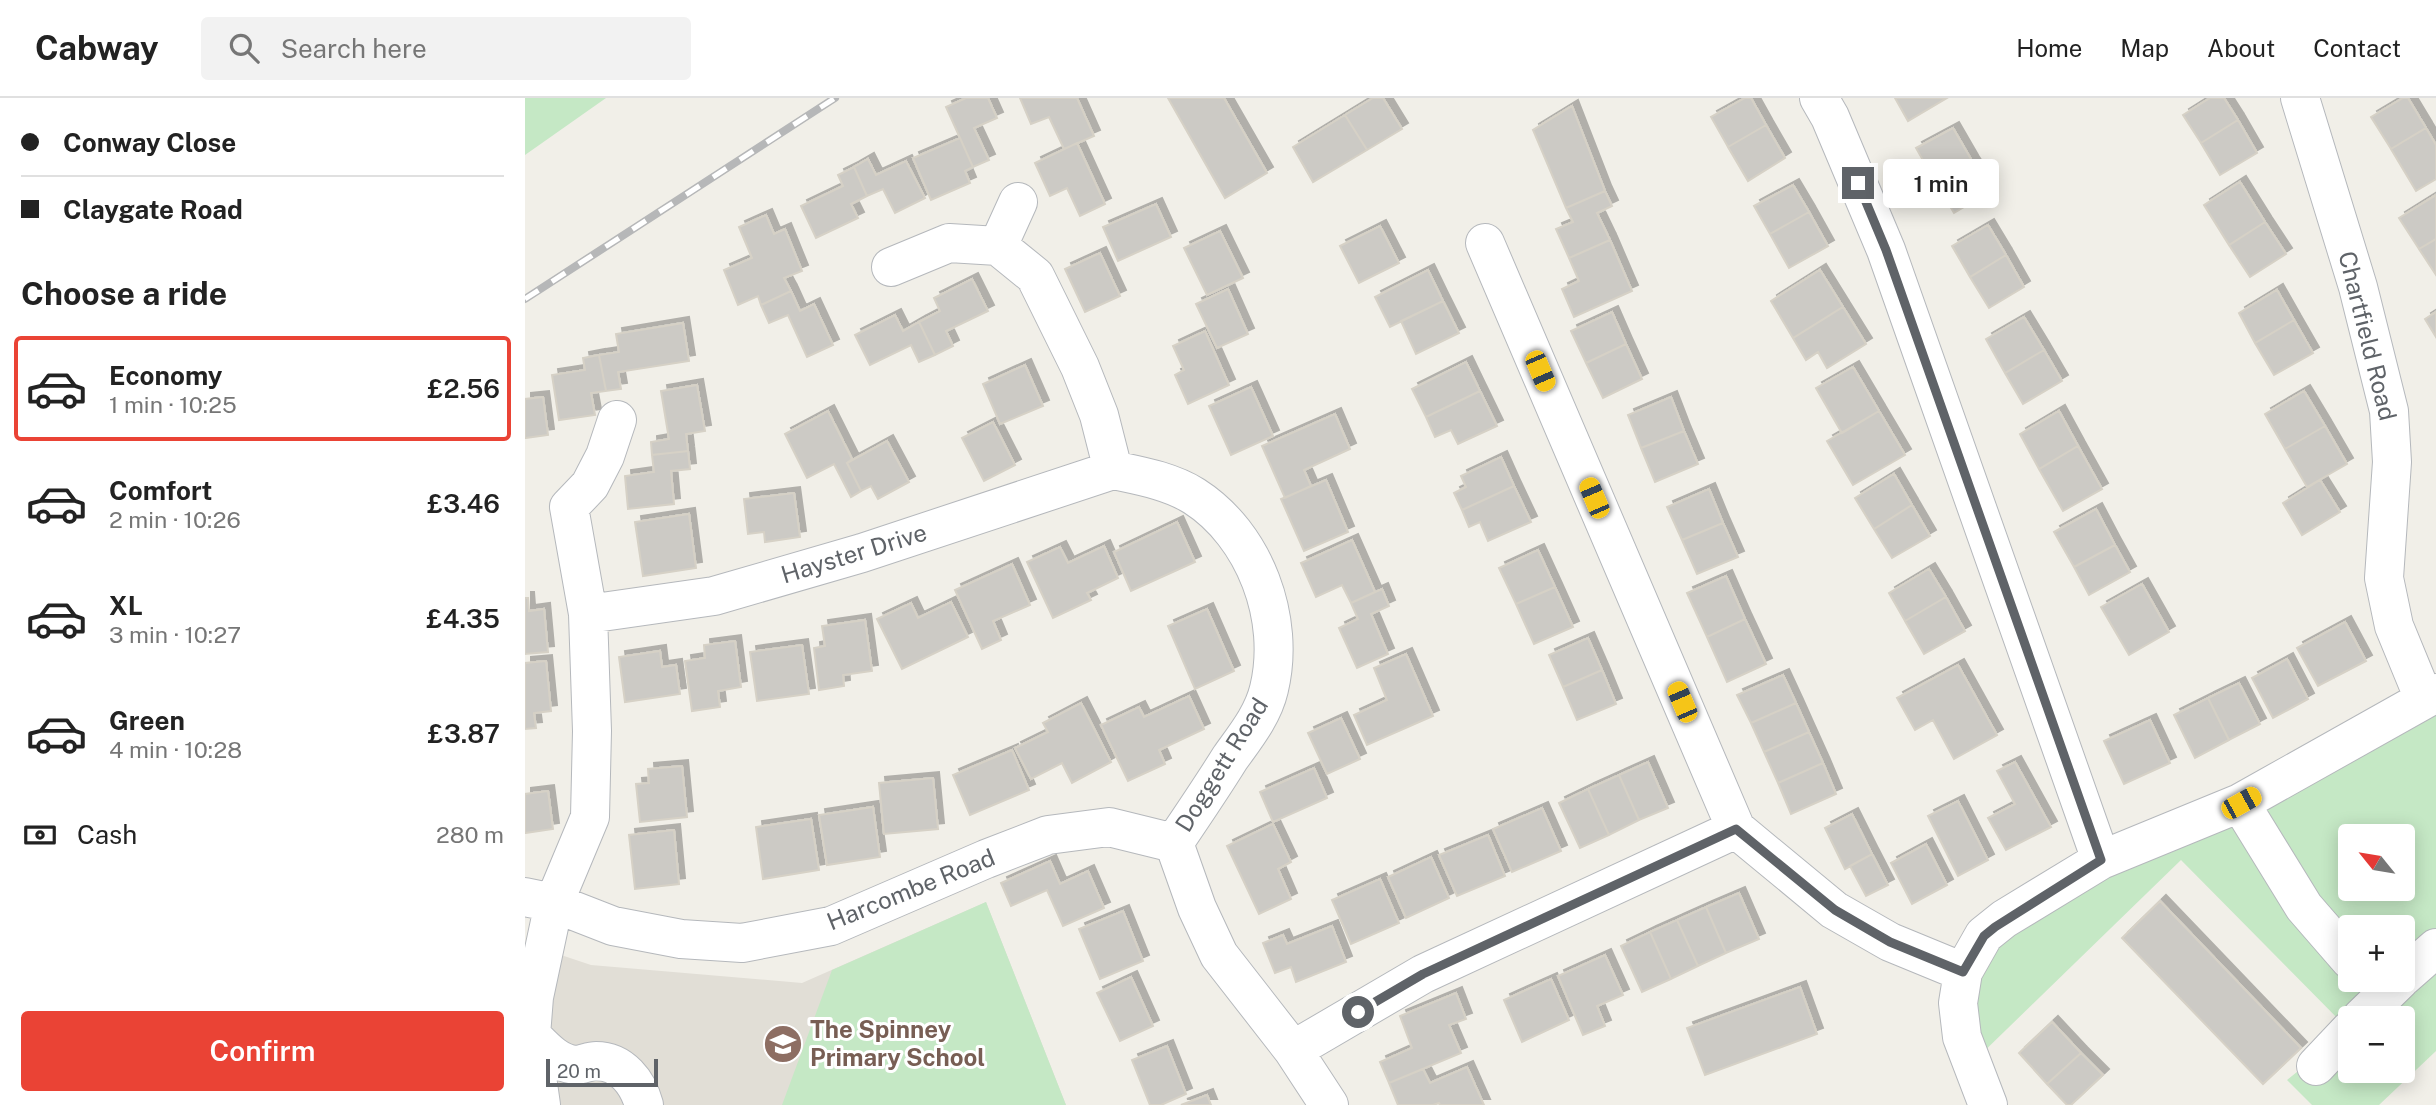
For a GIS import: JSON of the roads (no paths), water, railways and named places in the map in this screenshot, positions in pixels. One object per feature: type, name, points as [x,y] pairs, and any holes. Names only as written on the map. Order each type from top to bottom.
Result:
[{"type":"street","points":[[1819,98],[1830,117],[1886,250],[2101,860]]},
{"type":"street","name":"Chartfield Road","points":[[2300,98],[2358,287],[2389,411],[2392,462],[2384,578],[2394,626],[2430,696]]},
{"type":"street","points":[[998,246],[1018,202]]},
{"type":"street","points":[[891,267],[949,243],[998,246],[1035,276],[1080,367],[1099,415],[1113,470]]},
{"type":"street","points":[[1485,243],[1736,829],[1835,910],[1890,942],[1963,972]]},
{"type":"street","points":[[541,1105],[531,1035],[539,900],[590,817],[592,731],[588,614],[569,507],[590,485],[605,456],[617,420]]},
{"type":"street","name":"Hayster Drive","points":[[588,614],[714,596],[862,553],[1113,470]]},
{"type":"street","name":"Doggett Road","points":[[1113,470],[1169,483],[1195,497],[1220,518],[1242,544],[1258,575],[1271,611],[1273,652],[1269,689],[1257,720],[1174,843],[1197,908],[1219,955],[1293,1050],[1329,1105]]},
{"type":"street","points":[[1988,1105],[1962,1037],[1958,1003],[1963,972],[1984,936],[2004,919],[2101,860],[2241,803],[2430,696]]},
{"type":"street","points":[[2241,803],[2304,907],[2338,946]]},
{"type":"street","name":"Harcombe Road","points":[[539,900],[613,926],[681,939],[743,943],[831,926],[1048,835],[1109,827],[1174,843]]},
{"type":"street","points":[[1293,1050],[1423,974],[1736,829]]},
{"type":"street","points":[[2415,964],[2436,948]]},
{"type":"street","points":[[531,1035],[552,1057],[575,1065],[595,1061],[621,1068],[640,1087],[644,1105]]},
{"type":"street","points":[[2316,1066],[2338,1043]]},
{"type":"railway","points":[[525,299],[835,98]]},
{"type":"place","name":"The Spinney Primary School","points":[[783,1044]]}]
